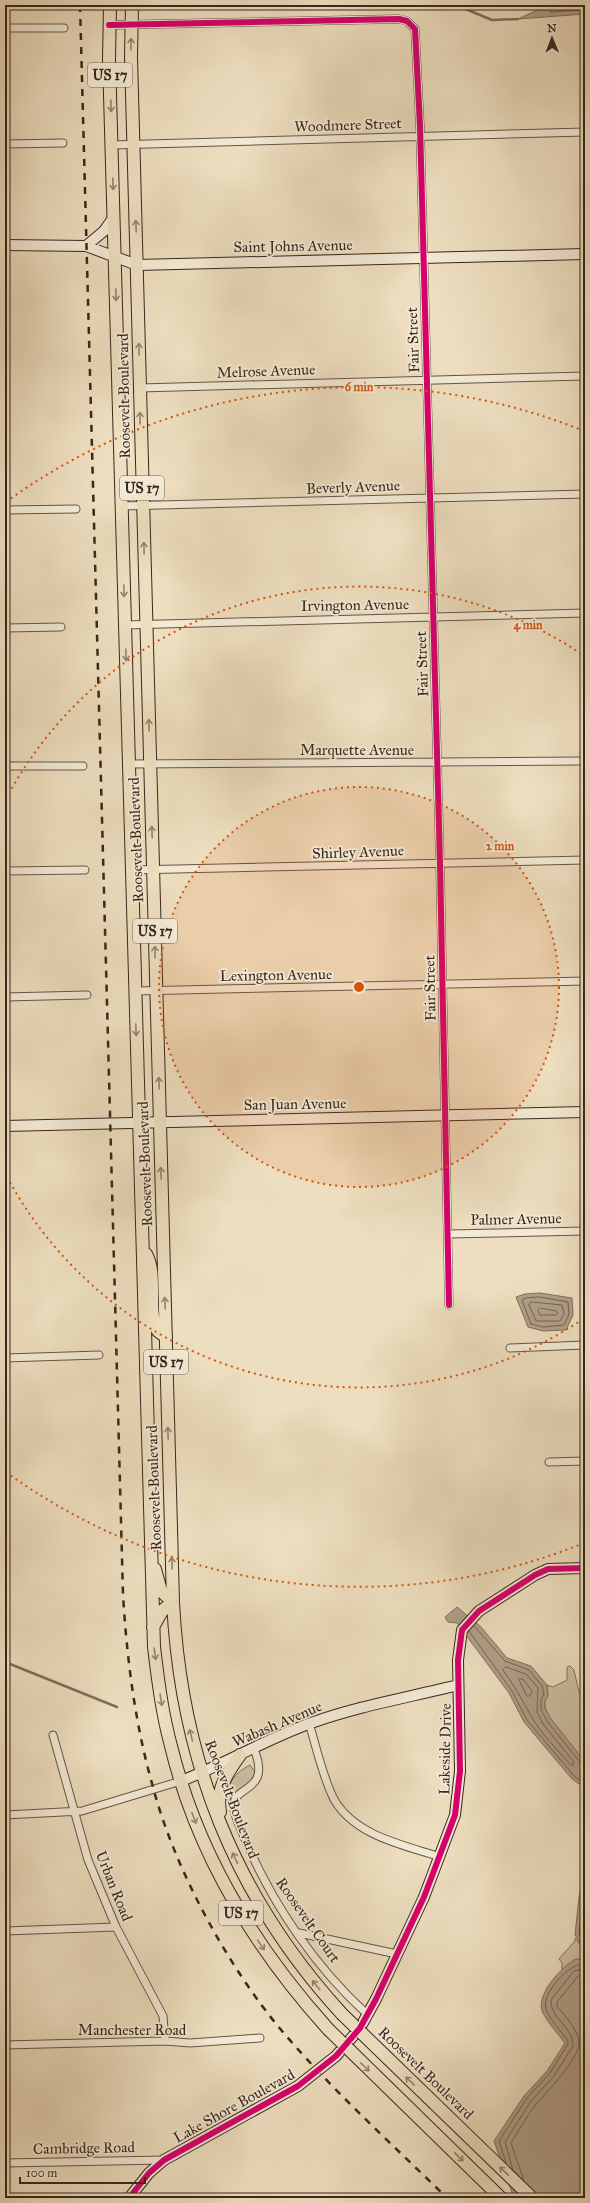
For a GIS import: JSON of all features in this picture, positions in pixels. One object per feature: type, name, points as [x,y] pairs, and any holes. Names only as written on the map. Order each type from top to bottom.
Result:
[{"type":"highway","name":"Roosevelt Boulevard","points":[[110,5],[109,25],[112,145],[152,1629],[162,1708],[181,1781],[201,1838],[234,1902],[271,1959],[328,2029],[501,2198]]},
{"type":"highway","name":"Roosevelt Boulevard","points":[[132,5],[133,144],[146,624],[173,1602],[177,1663],[193,1742],[202,1773],[222,1827],[249,1887],[269,1921],[292,1955],[342,2014],[532,2198]]},
{"type":"highway","points":[[142,1247],[149,1259],[152,1272],[154,1321],[158,1331],[166,1336]]},
{"type":"highway","points":[[151,1553],[161,1591],[173,1602],[162,1611],[152,1629]]},
{"type":"highway","points":[[222,1827],[218,1804],[219,1793],[229,1771],[240,1755]]},
{"type":"street","name":"Fair Street","points":[[131,25],[399,18],[412,25],[416,35],[428,379],[433,617],[438,762],[449,1305]]},
{"type":"street","points":[[109,25],[131,25]]},
{"type":"street","points":[[5,28],[64,28]]},
{"type":"street","name":"Woodmere Street","points":[[112,145],[585,132]]},
{"type":"street","points":[[5,144],[63,143]]},
{"type":"street","points":[[86,246],[104,231],[114,216]]},
{"type":"street","name":"Saint Johns Avenue","points":[[5,245],[86,246],[137,265],[585,254]]},
{"type":"street","name":"Melrose Avenue","points":[[140,388],[428,379],[585,376]]},
{"type":"street","name":"Beverly Avenue","points":[[122,506],[585,494]]},
{"type":"street","points":[[5,510],[76,509]]},
{"type":"street","name":"Irvington Avenue","points":[[125,625],[585,613]]},
{"type":"street","points":[[5,628],[61,627]]},
{"type":"street","name":"Marquette Avenue","points":[[129,764],[585,761]]},
{"type":"street","points":[[5,766],[82,766]]},
{"type":"street","name":"Shirley Avenue","points":[[132,870],[153,871],[585,860]]},
{"type":"street","points":[[5,871],[85,870]]},
{"type":"street","name":"Lexington Avenue","points":[[135,991],[585,981]]},
{"type":"street","points":[[5,997],[87,995]]},
{"type":"street","name":"San Juan Avenue","points":[[5,1126],[585,1112]]},
{"type":"street","name":"Palmer Avenue","points":[[448,1234],[585,1230]]},
{"type":"street","points":[[510,1348],[585,1345]]},
{"type":"street","points":[[5,1358],[99,1355]]},
{"type":"street","points":[[549,1462],[585,1461]]},
{"type":"street","name":"Lakeside Drive","points":[[353,2037],[367,2014],[397,1954],[440,1857],[455,1815],[459,1792],[461,1746],[458,1660],[462,1630],[472,1618],[493,1600],[535,1575],[548,1569],[585,1568]]},
{"type":"street","name":"Wabash Avenue","points":[[181,1781],[202,1773],[309,1723],[458,1685]]},
{"type":"street","points":[[309,1723],[332,1795],[346,1816],[358,1826],[379,1836],[440,1857]]},
{"type":"street","name":"Urban Road","points":[[53,1735],[73,1812],[88,1860],[116,1927],[163,2016],[166,2028],[165,2040]]},
{"type":"street","name":"Roosevelt Court","points":[[254,1749],[258,1759],[257,1780],[237,1796],[234,1803],[234,1810],[266,1884],[278,1906],[338,1984],[367,2014]]},
{"type":"street","points":[[5,1815],[73,1812],[181,1781]]},
{"type":"street","points":[[5,1931],[116,1927]]},
{"type":"street","points":[[299,1933],[397,1954]]},
{"type":"street","name":"Lake Shore Boulevard","points":[[129,2198],[149,2173],[164,2160],[298,2086],[326,2066],[353,2037]]},
{"type":"street","name":"Manchester Road","points":[[5,2045],[165,2040],[190,2043],[260,2038]]},
{"type":"street","name":"Cambridge Road","points":[[5,2163],[164,2160]]},
{"type":"shaded area","points":[[570,1666],[574,1670],[579,1692],[585,1701],[585,1762],[556,1726],[545,1707],[545,1702],[548,1695],[547,1685],[553,1687],[567,1680],[567,1667]]},
{"type":"shaded area","points":[[250,1765],[255,1772],[253,1777],[228,1803],[226,1802],[228,1789],[232,1780],[239,1772]]},
{"type":"shaded area","points":[[575,1938],[585,1951],[585,1960],[575,1960],[562,1970],[562,1963],[559,1959],[575,1941]]},
{"type":"water","points":[[548,5],[585,5],[585,14],[518,19]]},
{"type":"water","points":[[540,1293],[572,1298],[573,1315],[566,1330],[543,1331],[528,1327],[516,1297],[525,1294]]},
{"type":"water","points":[[457,1607],[481,1627],[507,1658],[531,1666],[547,1685],[548,1696],[545,1701],[545,1708],[551,1719],[585,1762],[585,1788],[572,1779],[524,1722],[509,1693],[457,1623],[448,1622],[445,1617]]},
{"type":"water","points":[[585,1870],[585,1951],[575,1935],[579,1897]]},
{"type":"water","points":[[576,1959],[585,1960],[585,2198],[514,2198],[494,2141],[524,2096],[547,2071],[565,2043],[543,2013],[541,2006],[542,1998],[551,1982],[557,1975]]},
{"type":"waterway","points":[[456,5],[492,20],[518,19]]},
{"type":"waterway","points":[[5,1662],[117,1707]]},
{"type":"railway","points":[[80,5],[123,1595],[127,1644],[141,1740],[162,1818],[174,1850],[205,1915],[242,1977],[282,2031],[321,2075],[447,2198]]},
{"type":"cycle path","points":[[109,25],[399,19],[407,21],[415,29],[420,126],[440,863],[449,1305]]},
{"type":"cycle path","points":[[129,2198],[149,2173],[164,2160],[298,2086],[336,2056],[360,2028],[376,1999],[424,1897],[455,1815],[460,1771],[458,1660],[462,1630],[479,1611],[535,1575],[548,1569],[585,1568]]}]
